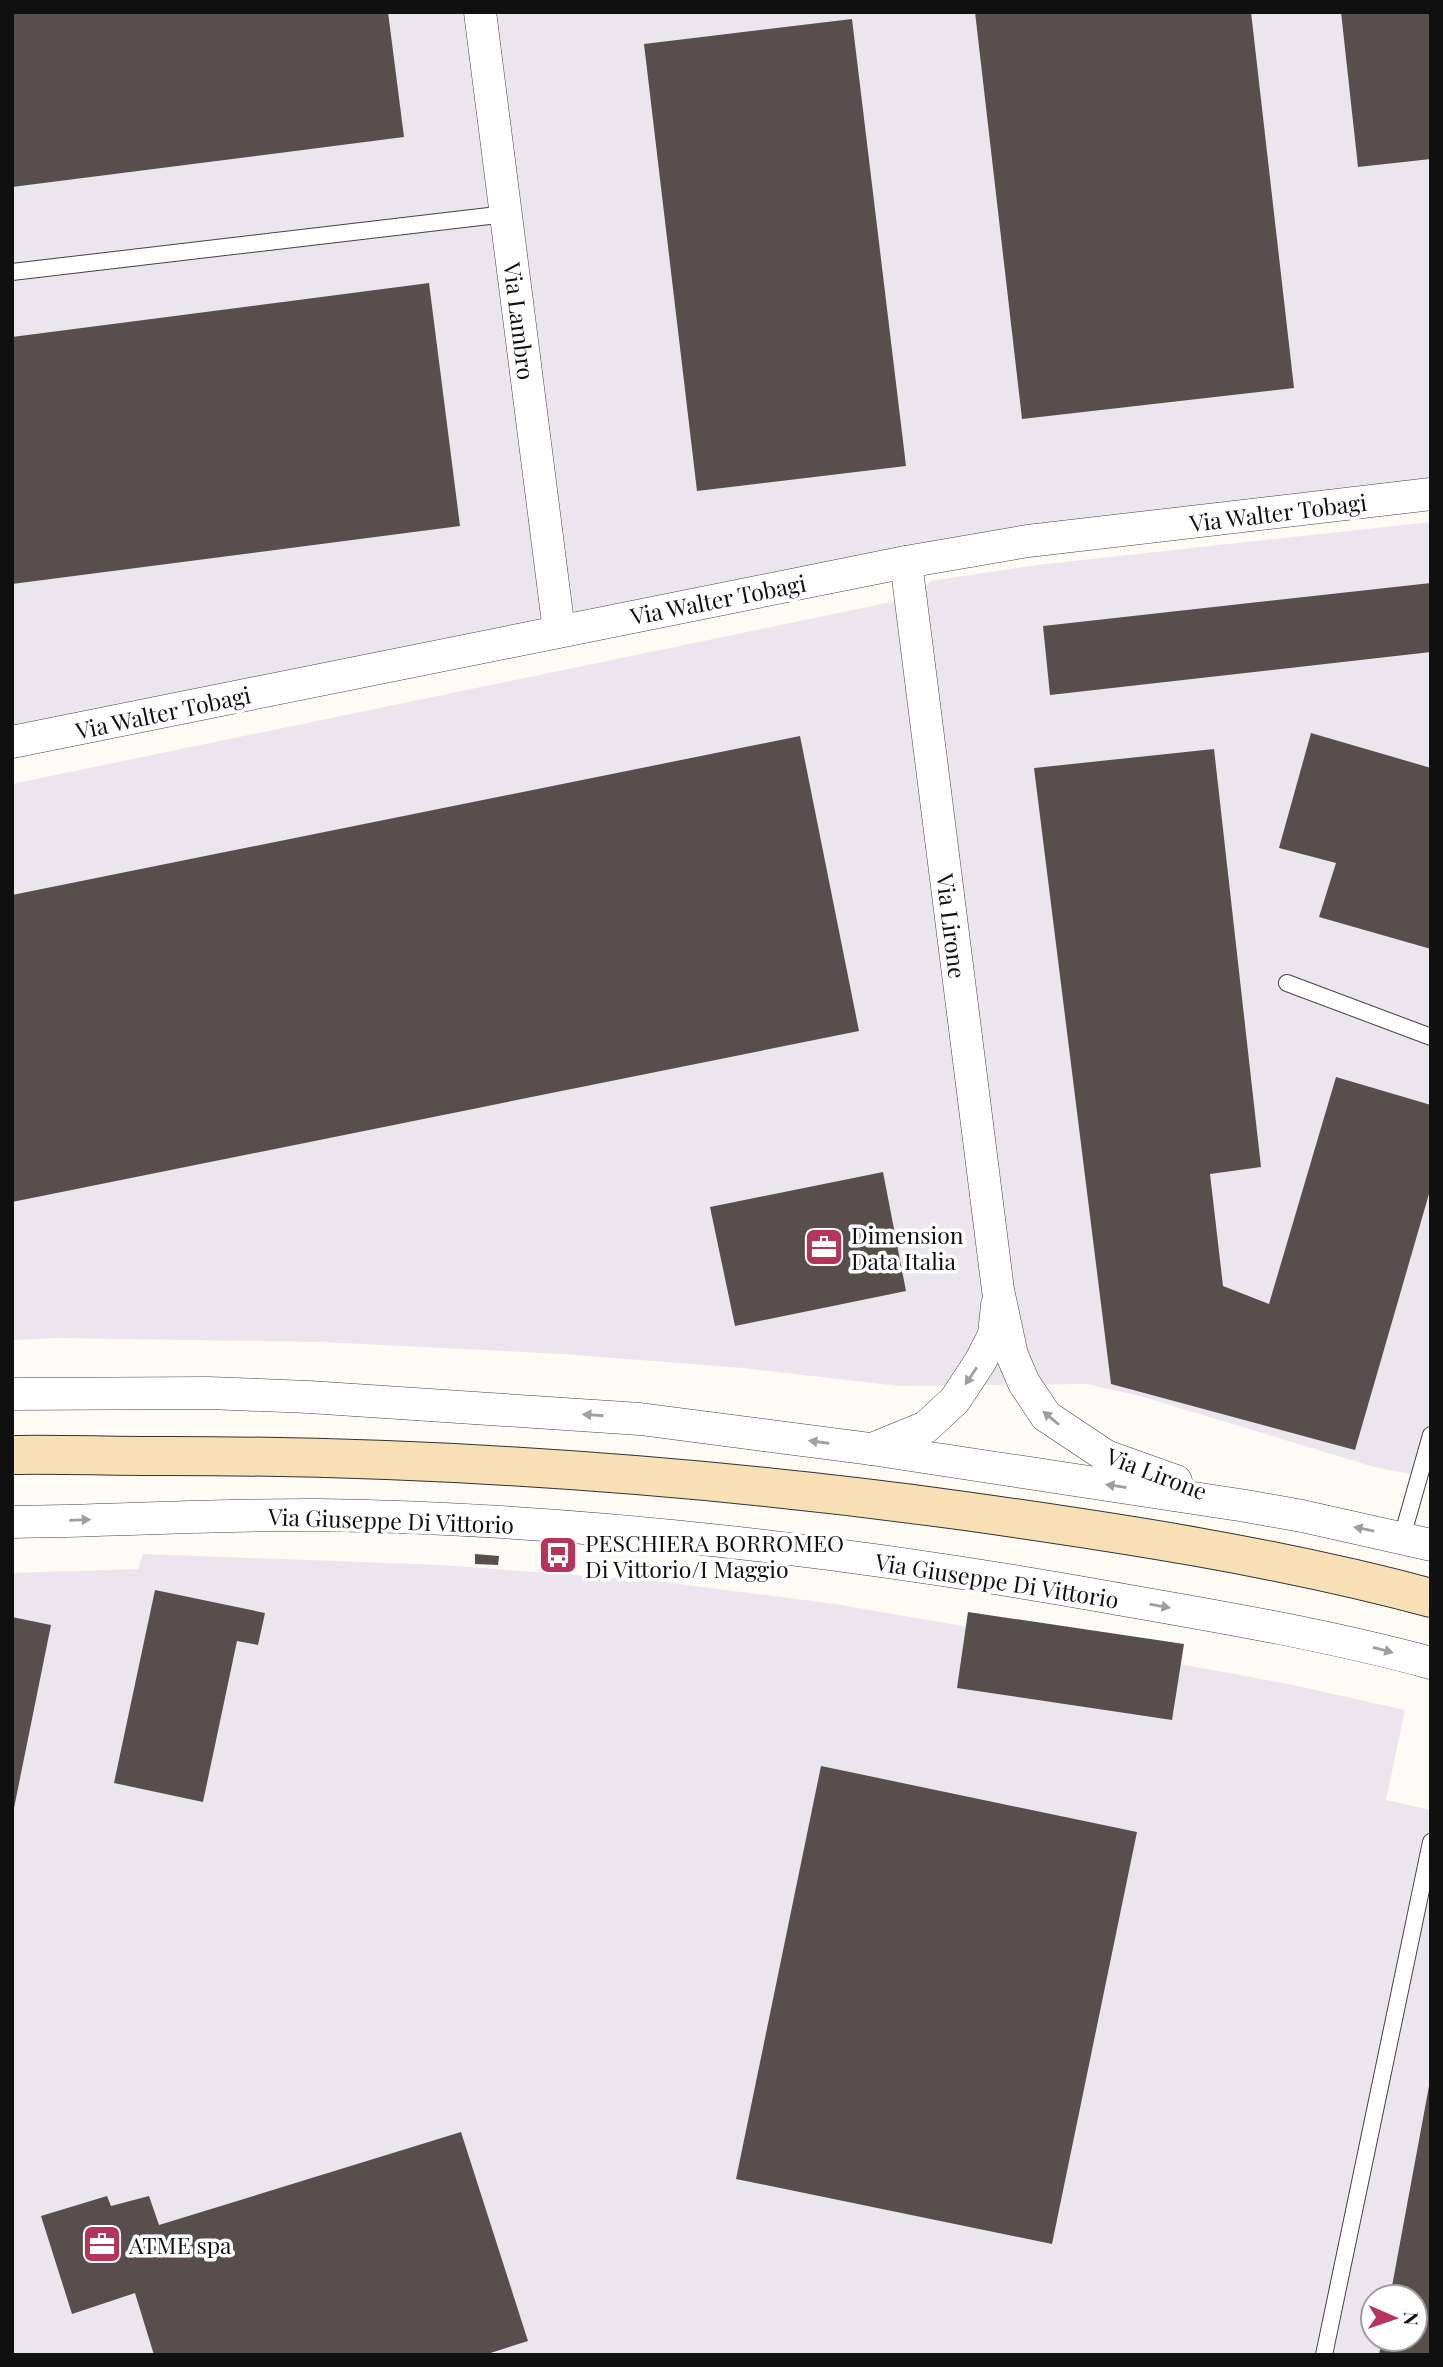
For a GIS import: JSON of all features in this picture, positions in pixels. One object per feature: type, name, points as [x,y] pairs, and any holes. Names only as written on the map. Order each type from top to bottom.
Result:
[{"type":"main road","points":[[12,1455],[250,1455],[379,1459],[541,1467],[749,1485],[1037,1521],[1275,1562],[1431,1598]]},
{"type":"street","name":"Via Lambro","points":[[480,12],[559,631]]},
{"type":"street","name":"Via Walter Tobagi","points":[[12,742],[905,562],[1028,541],[1431,494]]},
{"type":"street","name":"Via Lirone","points":[[905,562],[998,1290],[1012,1355],[1024,1383],[1046,1416],[1106,1456],[1246,1506]]},
{"type":"street","name":"Via Lirone","points":[[871,1449],[926,1427],[955,1400],[980,1363],[993,1335],[998,1290]]},
{"type":"street","points":[[12,1394],[209,1393],[418,1403],[640,1419],[871,1449],[1246,1506],[1416,1541]]},
{"type":"street","name":"Via Giuseppe Di Vittorio","points":[[12,1522],[321,1515],[461,1520],[680,1538],[918,1565],[1030,1583],[1281,1628],[1431,1662]]},
{"type":"lane","points":[[12,272],[506,214]]},
{"type":"lane","points":[[1287,983],[1431,1037]]},
{"type":"lane","points":[[1416,1541],[1431,1435]]},
{"type":"lane","points":[[1324,2355],[1431,1842]]},
{"type":"shaded area","points":[[12,12],[1431,12],[1431,494],[1029,541],[12,742]]},
{"type":"shaded area","points":[[1431,522],[1431,1478],[1374,1467],[1140,1396],[1086,1384],[899,1386],[743,1368],[563,1354],[322,1342],[57,1338],[12,1340],[12,784],[911,598],[931,581],[1037,565]]},
{"type":"shaded area","points":[[143,1554],[442,1565],[656,1581],[835,1604],[1126,1654],[1293,1685],[1405,1710],[1386,1800],[1431,1810],[1431,2355],[12,2355],[12,1573],[138,1569]]},
{"type":"building","points":[[12,12],[388,12],[404,137],[12,187]]},
{"type":"building","points":[[975,12],[1251,12],[1294,388],[1022,419]]},
{"type":"building","points":[[1341,12],[1431,12],[1431,159],[1358,167]]},
{"type":"building","points":[[852,19],[906,466],[697,491],[644,44]]},
{"type":"building","points":[[429,283],[460,526],[12,584],[12,337]]},
{"type":"building","points":[[1431,583],[1431,652],[1050,695],[1043,626]]},
{"type":"building","points":[[1311,733],[1431,768],[1431,949],[1319,917],[1336,863],[1279,848]]},
{"type":"building","points":[[800,736],[859,1031],[12,1202],[12,895]]},
{"type":"building","points":[[1214,749],[1261,1167],[1210,1174],[1223,1286],[1269,1304],[1336,1077],[1431,1105],[1431,1187],[1355,1450],[1111,1384],[1034,768]]},
{"type":"building","points":[[883,1172],[906,1291],[735,1326],[710,1207]]},
{"type":"building","points":[[475,1554],[499,1556],[498,1565],[475,1564]]},
{"type":"building","points":[[155,1590],[265,1613],[258,1645],[237,1641],[203,1802],[114,1783]]},
{"type":"building","points":[[968,1612],[1184,1644],[1172,1720],[957,1688]]},
{"type":"building","points":[[12,1617],[51,1625],[13,1813],[12,1813]]},
{"type":"building","points":[[821,1766],[1137,1832],[1052,2244],[736,2179]]},
{"type":"building","points":[[1429,2086],[1431,2355],[1379,2355],[1429,2353],[1429,2283],[1393,2283]]},
{"type":"building","points":[[461,2132],[528,2341],[484,2355],[154,2355],[135,2293],[72,2314],[41,2216],[107,2196],[111,2206],[149,2196],[159,2225]]},
{"type":"place","name":"Dimension Data Italia","points":[[824,1247]]},
{"type":"place","name":"PESCHIERA BORROMEO Di Vittorio/I Maggio","points":[[558,1555]]},
{"type":"place","name":"ATME spa","points":[[102,2244]]}]
